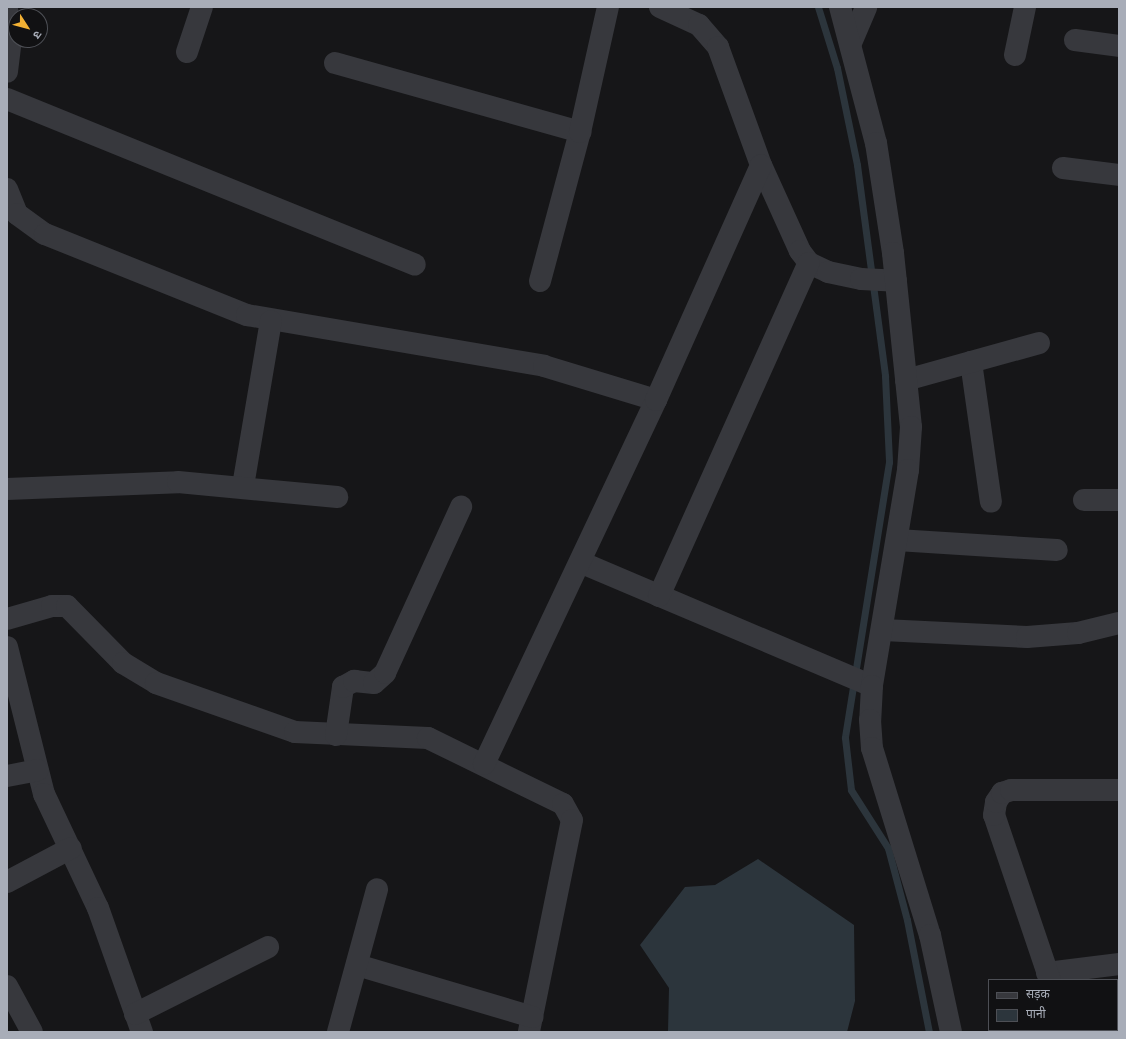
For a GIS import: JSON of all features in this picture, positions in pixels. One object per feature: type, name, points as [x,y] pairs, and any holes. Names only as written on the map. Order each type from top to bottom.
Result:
[{"type":"street","points":[[187,52],[202,7]]},
{"type":"street","points":[[540,281],[580,132],[608,7]]},
{"type":"street","points":[[660,7],[699,26],[718,47],[761,165],[800,251],[809,263],[828,272],[861,279],[889,281]]},
{"type":"street","points":[[840,7],[851,43],[876,143],[889,281],[906,380],[911,449],[883,630],[860,682],[870,720],[878,774],[930,935],[951,1032]]},
{"type":"street","points":[[851,43],[866,7]]},
{"type":"street","points":[[1015,54],[1025,7]]},
{"type":"street","points":[[7,9],[11,39],[7,72]]},
{"type":"street","points":[[1075,40],[1119,46]]},
{"type":"street","points":[[335,63],[580,132]]},
{"type":"street","points":[[7,99],[415,265]]},
{"type":"street","points":[[484,764],[656,400],[761,165]]},
{"type":"street","points":[[1063,168],[1119,175]]},
{"type":"street","points":[[7,189],[17,214],[45,234],[271,321],[544,366],[656,400]]},
{"type":"street","points":[[659,596],[809,263]]},
{"type":"street","points":[[243,486],[271,321]]},
{"type":"street","points":[[906,380],[1039,343]]},
{"type":"street","points":[[971,362],[991,502]]},
{"type":"street","points":[[7,489],[148,481],[243,486],[338,497]]},
{"type":"street","points":[[1084,500],[1119,500]]},
{"type":"street","points":[[336,735],[343,687],[348,682],[374,683],[384,673],[462,507]]},
{"type":"street","points":[[897,540],[1057,550]]},
{"type":"street","points":[[580,562],[860,682]]},
{"type":"street","points":[[7,620],[52,606],[67,606],[123,663],[156,683],[295,732],[336,735],[416,735],[444,743],[562,804],[572,820],[531,1024],[357,965]]},
{"type":"street","points":[[883,630],[1027,638],[1078,633],[1119,623]]},
{"type":"street","points":[[7,647],[44,794],[71,848],[98,908],[139,1023],[268,947]]},
{"type":"street","points":[[7,776],[37,770]]},
{"type":"street","points":[[1119,790],[1011,790],[1002,793],[996,802],[994,815],[1048,976],[1119,964]]},
{"type":"street","points":[[7,882],[71,848]]},
{"type":"street","points":[[338,1032],[377,889]]},
{"type":"street","points":[[7,986],[32,1032]]},
{"type":"water","points":[[758,859],[854,925],[855,1001],[847,1032],[668,1032],[669,988],[640,945],[685,887],[715,885]]},
{"type":"waterway","points":[[818,7],[837,68],[857,165],[885,376],[889,462],[845,738],[851,790],[888,848],[907,920],[929,1032]]}]
